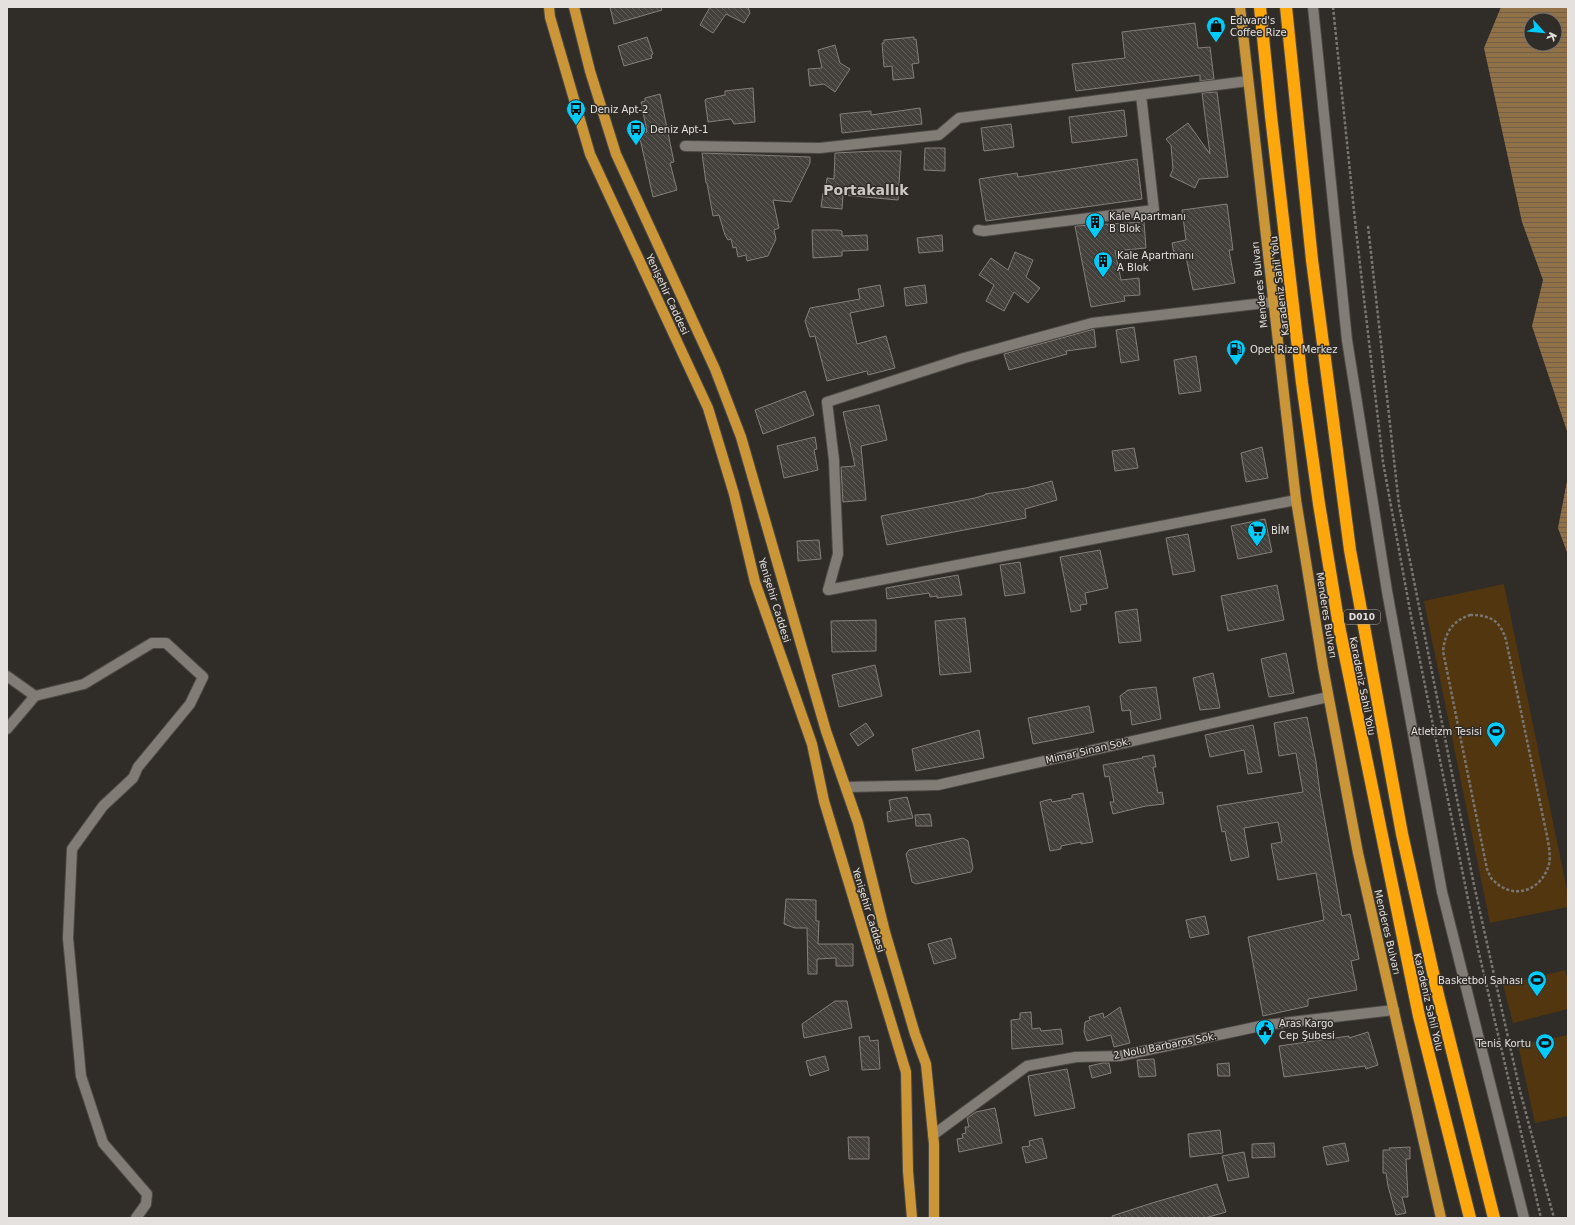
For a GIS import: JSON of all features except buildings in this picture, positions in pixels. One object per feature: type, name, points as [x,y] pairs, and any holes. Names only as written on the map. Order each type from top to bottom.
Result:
[{"type":"highway","name":"Karadeniz Sahil Yolu","points":[[1260,7],[1302,383],[1319,504],[1339,626],[1419,1016],[1470,1218]]},
{"type":"highway","name":"Karadeniz Sahil Yolu","points":[[1286,7],[1312,260],[1351,558],[1402,834],[1438,995],[1494,1218]]},
{"type":"main road","name":"Yenişehir Caddesi","points":[[549,7],[550,17],[590,154],[708,408],[734,494],[756,582],[812,744],[826,808],[906,1072],[908,1171],[912,1218]]},
{"type":"main road","name":"Yenişehir Caddesi","points":[[574,7],[590,71],[616,154],[715,368],[741,437],[826,731],[858,823],[885,932],[915,1034],[926,1064],[933,1135],[934,1218]]},
{"type":"main road","name":"Menderes Bulvarı","points":[[1240,7],[1296,500],[1328,697],[1358,853],[1441,1218]]},
{"type":"street","points":[[1313,7],[1348,340],[1387,591],[1442,892],[1524,1218]]},
{"type":"street","points":[[685,146],[820,148],[924,137],[939,135],[959,118],[1248,81]]},
{"type":"street","points":[[978,230],[984,231],[1154,210],[1141,95]]},
{"type":"street","points":[[1273,302],[1092,323],[964,358],[827,402],[834,460],[838,554],[828,590],[1296,500]]},
{"type":"street","points":[[7,729],[35,696],[84,684],[152,643],[166,643],[203,677],[190,704],[138,767],[133,778],[103,806],[72,849],[68,938],[80,1076],[103,1143],[147,1194],[146,1204],[136,1218]]},
{"type":"street","points":[[7,676],[35,696]]},
{"type":"street","name":"Mimar Sinan Sok.","points":[[846,787],[938,785],[1328,697]]},
{"type":"street","name":"2 Nolu Barbaros Sok.","points":[[933,1135],[1026,1066],[1076,1057],[1120,1056],[1265,1025],[1394,1010]]},
{"type":"path","points":[[1333,7],[1356,230],[1384,462],[1411,616],[1478,948],[1541,1218]]},
{"type":"path","points":[[1368,226],[1399,505],[1474,885],[1520,1091],[1554,1218]]},
{"type":"path","points":[[1474,615],[1489,618],[1498,622],[1503,630],[1547,836],[1550,856],[1548,870],[1539,883],[1529,890],[1515,892],[1493,880],[1487,869],[1443,651],[1444,640],[1448,630],[1454,622],[1462,617],[1474,615]]},
{"type":"shaded area","points":[[1501,7],[1568,7],[1568,434],[1532,326],[1543,280],[1522,222],[1484,48]]},
{"type":"shaded area","points":[[1568,476],[1568,555],[1558,528]]},
{"type":"shaded area","name":"Atletizm Tesisi","points":[[1504,584],[1568,895],[1568,907],[1490,923],[1424,601]]},
{"type":"shaded area","name":"Basketbol Sahası","points":[[1565,970],[1568,980],[1568,1009],[1513,1023],[1503,985]]},
{"type":"shaded area","points":[[1568,1035],[1568,1116],[1535,1123],[1518,1045]]},
{"type":"place","name":"Edward's Coffee Rize","points":[[1216,43]]},
{"type":"place","name":"Deniz Apt-2","points":[[576,126]]},
{"type":"place","name":"Deniz Apt-1","points":[[636,146]]},
{"type":"place","name":"Kale Apartmanı B Blok","points":[[1095,239]]},
{"type":"place","name":"Kale Apartmanı A Blok","points":[[1103,278]]},
{"type":"place","name":"Opet Rize Merkez","points":[[1236,366]]},
{"type":"place","name":"BİM","points":[[1257,547]]},
{"type":"place","name":"Atletizm Tesisi","points":[[1496,748]]},
{"type":"place","name":"Basketbol Sahası","points":[[1537,997]]},
{"type":"place","name":"Aras Kargo Cep Şubesi","points":[[1265,1046]]},
{"type":"place","name":"Tenis Kortu","points":[[1545,1060]]},
{"type":"district","name":"Portakallık","points":[[866,190]]}]
